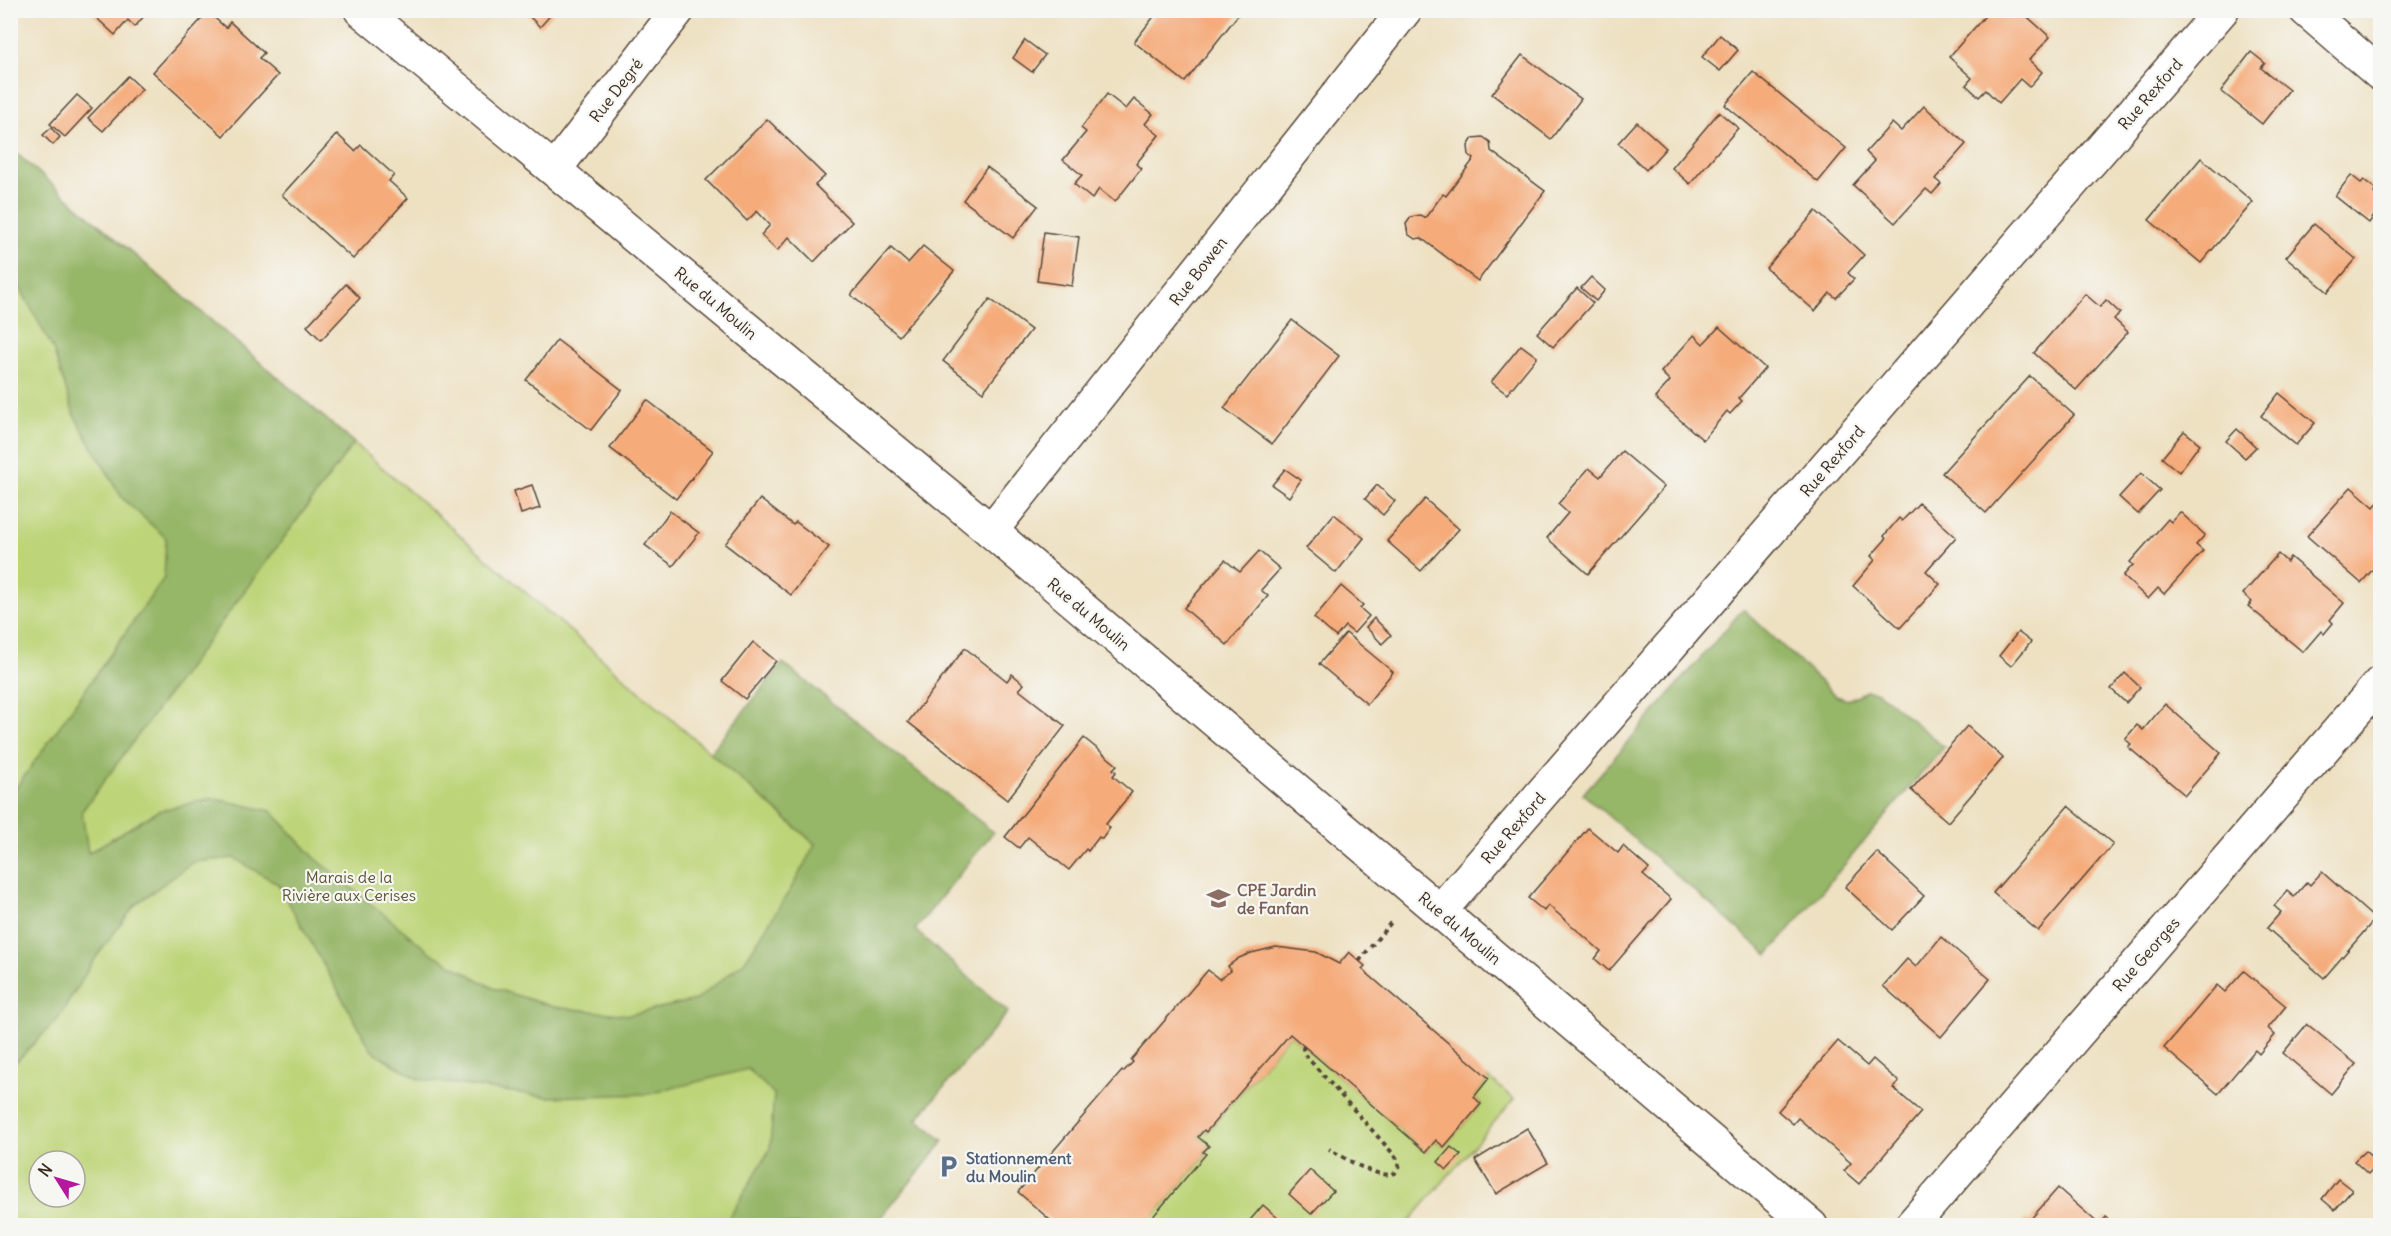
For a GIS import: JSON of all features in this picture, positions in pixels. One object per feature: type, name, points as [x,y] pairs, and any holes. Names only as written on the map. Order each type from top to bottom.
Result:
[{"type":"street","name":"Rue du Moulin","points":[[361,10],[991,531],[1811,1226]]},
{"type":"street","name":"Rue Degré","points":[[555,169],[678,10]]},
{"type":"street","name":"Rue Bowen","points":[[991,531],[1404,10]]},
{"type":"street","name":"Rue Rexford","points":[[1429,902],[2222,10]]},
{"type":"street","points":[[2306,10],[2380,74]]},
{"type":"street","name":"Rue Georges","points":[[1911,1226],[2380,683]]},
{"type":"path","points":[[1359,961],[1429,902]]},
{"type":"path","points":[[1304,1047],[1306,1056],[1396,1157],[1399,1165],[1395,1173],[1384,1176],[1359,1166],[1329,1149]]},
{"type":"green space","name":"Marais de la Rivière aux Cerises","points":[[11,149],[354,443],[1008,1012],[917,1119],[944,1141],[875,1225],[11,1225]]},
{"type":"green space","points":[[11,149],[354,443],[82,811],[88,853],[158,811],[212,798],[271,811],[315,858],[431,953],[493,988],[554,1007],[629,1015],[696,1000],[745,961],[792,887],[815,844],[710,753],[783,663],[993,832],[915,930],[1008,1012],[917,1119],[944,1141],[875,1225],[725,1225],[770,1149],[774,1094],[748,1069],[649,1094],[548,1097],[418,1079],[372,1051],[278,884],[234,858],[193,862],[135,905],[94,960],[58,1019],[11,1067],[11,795],[164,578],[166,538],[122,498],[74,415],[53,349],[11,271]]},
{"type":"green space","points":[[1743,609],[1836,696],[1848,700],[1866,691],[1878,692],[1944,747],[1768,955],[1583,794]]},
{"type":"green space","points":[[1290,1034],[1426,1152],[1436,1140],[1444,1147],[1481,1104],[1474,1097],[1489,1078],[1514,1099],[1406,1225],[1145,1226],[1206,1155],[1204,1152],[1208,1146],[1198,1137],[1204,1130],[1207,1132]]},
{"type":"building","points":[[88,10],[149,10],[135,27],[128,20],[115,35]]},
{"type":"building","points":[[523,10],[555,10],[540,27]]},
{"type":"building","points":[[1159,10],[1242,10],[1185,82],[1134,42]]},
{"type":"building","points":[[1990,10],[2020,10],[2050,37],[2029,60],[2042,72],[2029,87],[2020,79],[1999,103],[1986,90],[1979,97],[1966,85],[1972,78],[1949,57]]},
{"type":"building","points":[[208,12],[226,28],[230,22],[264,53],[259,58],[278,75],[223,136],[153,72]]},
{"type":"building","points":[[1720,35],[1738,50],[1720,71],[1702,57]]},
{"type":"building","points":[[1025,40],[1045,55],[1032,72],[1013,58]]},
{"type":"building","points":[[2251,52],[2265,63],[2261,68],[2289,90],[2262,124],[2221,91]]},
{"type":"building","points":[[1522,55],[1581,99],[1551,139],[1492,94]]},
{"type":"building","points":[[1753,72],[1846,148],[1818,182],[1725,105]]},
{"type":"building","points":[[128,76],[142,89],[103,131],[88,118]]},
{"type":"building","points":[[1107,94],[1126,109],[1134,99],[1153,114],[1145,124],[1159,135],[1136,164],[1141,169],[1115,202],[1099,189],[1092,199],[1074,184],[1082,175],[1063,160],[1086,132],[1081,128]]},
{"type":"building","points":[[77,95],[92,108],[65,137],[50,124]]},
{"type":"building","points":[[1924,106],[1966,144],[1935,179],[1941,184],[1932,194],[1926,189],[1895,223],[1853,185],[1875,161],[1866,152],[1892,123],[1901,131]]},
{"type":"building","points":[[1719,112],[1738,128],[1690,184],[1672,168]]},
{"type":"building","points":[[767,119],[825,176],[815,185],[852,222],[814,262],[789,237],[777,251],[761,235],[770,225],[757,211],[747,221],[706,180]]},
{"type":"building","points":[[1637,122],[1666,148],[1646,170],[1618,143]]},
{"type":"building","points":[[51,128],[60,137],[53,145],[43,135]]},
{"type":"building","points":[[337,134],[355,151],[361,145],[394,175],[389,181],[408,198],[353,259],[282,195]]},
{"type":"building","points":[[1483,137],[1490,142],[1491,151],[1545,191],[1478,281],[1421,238],[1415,239],[1408,234],[1406,224],[1411,217],[1420,215],[1425,218],[1443,194],[1446,196],[1474,159],[1469,155],[1468,146],[1473,138]]},
{"type":"building","points":[[2201,158],[2253,202],[2201,263],[2149,220]]},
{"type":"building","points":[[987,167],[1038,206],[1013,238],[963,200]]},
{"type":"building","points":[[2351,175],[2361,183],[2364,180],[2377,190],[2374,193],[2380,198],[2380,208],[2369,223],[2335,196]]},
{"type":"building","points":[[1816,211],[1864,255],[1848,273],[1854,279],[1836,298],[1830,293],[1815,311],[1766,268]]},
{"type":"building","points":[[2314,224],[2356,259],[2328,292],[2286,257]]},
{"type":"building","points":[[1044,232],[1079,237],[1072,286],[1037,281]]},
{"type":"building","points":[[923,246],[954,271],[899,336],[851,295],[891,248],[908,263]]},
{"type":"building","points":[[1591,277],[1605,290],[1596,301],[1581,288]]},
{"type":"building","points":[[346,284],[360,298],[321,340],[307,326]]},
{"type":"building","points":[[1577,288],[1593,303],[1553,347],[1537,333]]},
{"type":"building","points":[[2085,294],[2100,307],[2106,300],[2120,313],[2114,319],[2128,332],[2076,390],[2034,353]]},
{"type":"building","points":[[990,299],[1031,330],[983,392],[943,361]]},
{"type":"building","points":[[1292,320],[1339,356],[1272,444],[1224,408]]},
{"type":"building","points":[[1719,327],[1765,368],[1739,398],[1742,401],[1730,414],[1727,411],[1703,440],[1655,398],[1670,381],[1661,372],[1694,335],[1703,344]]},
{"type":"building","points":[[557,340],[622,390],[591,430],[526,380]]},
{"type":"building","points":[[1521,345],[1537,357],[1507,394],[1491,382]]},
{"type":"building","points":[[2030,376],[2074,415],[1986,513],[1942,473]]},
{"type":"building","points":[[2279,393],[2315,423],[2296,445],[2261,416]]},
{"type":"building","points":[[647,400],[713,451],[676,499],[610,448]]},
{"type":"building","points":[[2237,429],[2256,447],[2245,458],[2226,441]]},
{"type":"building","points":[[2184,431],[2200,444],[2179,472],[2162,458]]},
{"type":"building","points":[[1622,451],[1664,487],[1588,574],[1547,538],[1568,513],[1558,504],[1589,468],[1600,477]]},
{"type":"building","points":[[1285,469],[1301,480],[1289,497],[1272,485]]},
{"type":"building","points":[[2141,473],[2160,490],[2138,514],[2119,497]]},
{"type":"building","points":[[532,485],[540,508],[521,514],[514,491]]},
{"type":"building","points":[[1377,485],[1395,501],[1383,515],[1365,499]]},
{"type":"building","points":[[2351,487],[2374,507],[2380,500],[2380,573],[2374,568],[2361,583],[2307,536]]},
{"type":"building","points":[[760,499],[793,525],[796,522],[829,547],[791,595],[725,544]]},
{"type":"building","points":[[1425,499],[1459,529],[1421,571],[1387,541]]},
{"type":"building","points":[[1919,503],[1956,537],[1926,571],[1940,584],[1900,628],[1853,586],[1875,560],[1871,556],[1886,539],[1884,536],[1899,518],[1902,521]]},
{"type":"building","points":[[670,511],[699,533],[673,566],[645,545]]},
{"type":"building","points":[[2180,512],[2205,535],[2196,545],[2203,551],[2164,594],[2158,588],[2148,599],[2123,576],[2133,565],[2130,562],[2168,519],[2171,522]]},
{"type":"building","points":[[1334,514],[1364,538],[1336,573],[1306,548]]},
{"type":"building","points":[[1259,551],[1280,569],[1261,590],[1268,596],[1227,645],[1184,608],[1225,560],[1240,572]]},
{"type":"building","points":[[2278,554],[2287,562],[2290,557],[2344,603],[2330,620],[2333,623],[2324,634],[2321,631],[2303,652],[2248,606],[2252,602],[2243,594]]},
{"type":"building","points":[[1341,586],[1363,605],[1360,608],[1369,616],[1354,633],[1345,626],[1336,637],[1314,618]]},
{"type":"building","points":[[1374,618],[1391,635],[1382,644],[1366,627]]},
{"type":"building","points":[[2018,632],[2031,642],[2011,666],[1999,656]]},
{"type":"building","points":[[1346,633],[1393,672],[1367,704],[1319,664]]},
{"type":"building","points":[[753,642],[776,661],[745,699],[722,681]]},
{"type":"building","points":[[965,648],[1007,681],[1012,674],[1024,684],[1019,690],[1065,726],[1007,800],[908,722]]},
{"type":"building","points":[[2125,673],[2140,687],[2126,703],[2111,689]]},
{"type":"building","points":[[2165,704],[2221,753],[2185,795],[2128,747],[2131,744],[2125,739],[2137,725],[2143,730]]},
{"type":"building","points":[[1967,726],[2003,758],[1948,822],[1911,790]]},
{"type":"building","points":[[1084,738],[1117,765],[1113,769],[1116,772],[1113,776],[1132,792],[1106,824],[1110,828],[1102,839],[1099,837],[1088,851],[1086,849],[1069,870],[1028,837],[1019,848],[1005,837]]},
{"type":"building","points":[[2068,806],[2113,844],[2038,931],[1993,893]]},
{"type":"building","points":[[1588,828],[1618,853],[1623,846],[1649,869],[1643,875],[1671,899],[1609,971],[1595,959],[1601,951],[1548,905],[1544,911],[1528,898]]},
{"type":"building","points":[[1877,852],[1924,896],[1892,930],[1845,887]]},
{"type":"building","points":[[2322,872],[2375,919],[2324,978],[2267,928],[2281,912],[2274,906],[2287,891],[2294,897],[2307,882],[2310,885]]},
{"type":"building","points":[[1941,937],[1990,979],[1941,1037],[1883,986],[1907,959],[1916,967]]},
{"type":"building","points":[[1276,947],[1316,952],[1339,964],[1349,952],[1365,966],[1362,969],[1489,1078],[1474,1097],[1481,1104],[1444,1147],[1436,1140],[1426,1152],[1290,1034],[1206,1132],[1204,1130],[1198,1137],[1209,1146],[1203,1152],[1206,1154],[1145,1226],[1057,1226],[1018,1192],[1122,1071],[1133,1062],[1131,1060],[1208,970],[1219,979],[1231,971],[1228,966],[1239,958]]},
{"type":"building","points":[[2244,971],[2286,1006],[2268,1028],[2275,1035],[2259,1054],[2255,1050],[2218,1094],[2164,1048],[2217,985],[2225,992]]},
{"type":"building","points":[[2307,1024],[2356,1064],[2331,1094],[2283,1053]]},
{"type":"building","points":[[1838,1041],[1867,1066],[1873,1059],[1899,1082],[1893,1088],[1921,1112],[1859,1184],[1844,1171],[1851,1163],[1798,1118],[1793,1124],[1778,1111]]},
{"type":"building","points":[[1527,1128],[1548,1163],[1496,1194],[1475,1160]]},
{"type":"building","points":[[1451,1147],[1461,1155],[1447,1170],[1438,1162]]},
{"type":"building","points":[[2365,1151],[2378,1163],[2368,1174],[2354,1161]]},
{"type":"building","points":[[1310,1170],[1333,1191],[1311,1214],[1289,1194]]},
{"type":"building","points":[[2338,1179],[2352,1190],[2335,1210],[2322,1199]]},
{"type":"building","points":[[2058,1188],[2100,1225],[2106,1217],[2115,1226],[2020,1226],[2025,1219],[2029,1221]]},
{"type":"building","points":[[1263,1205],[1280,1220],[1275,1226],[1245,1226]]},
{"type":"place","name":"CPE Jardin de Fanfan","points":[[1219,899]]},
{"type":"place","name":"Stationnement du Moulin","points":[[948,1167]]}]
